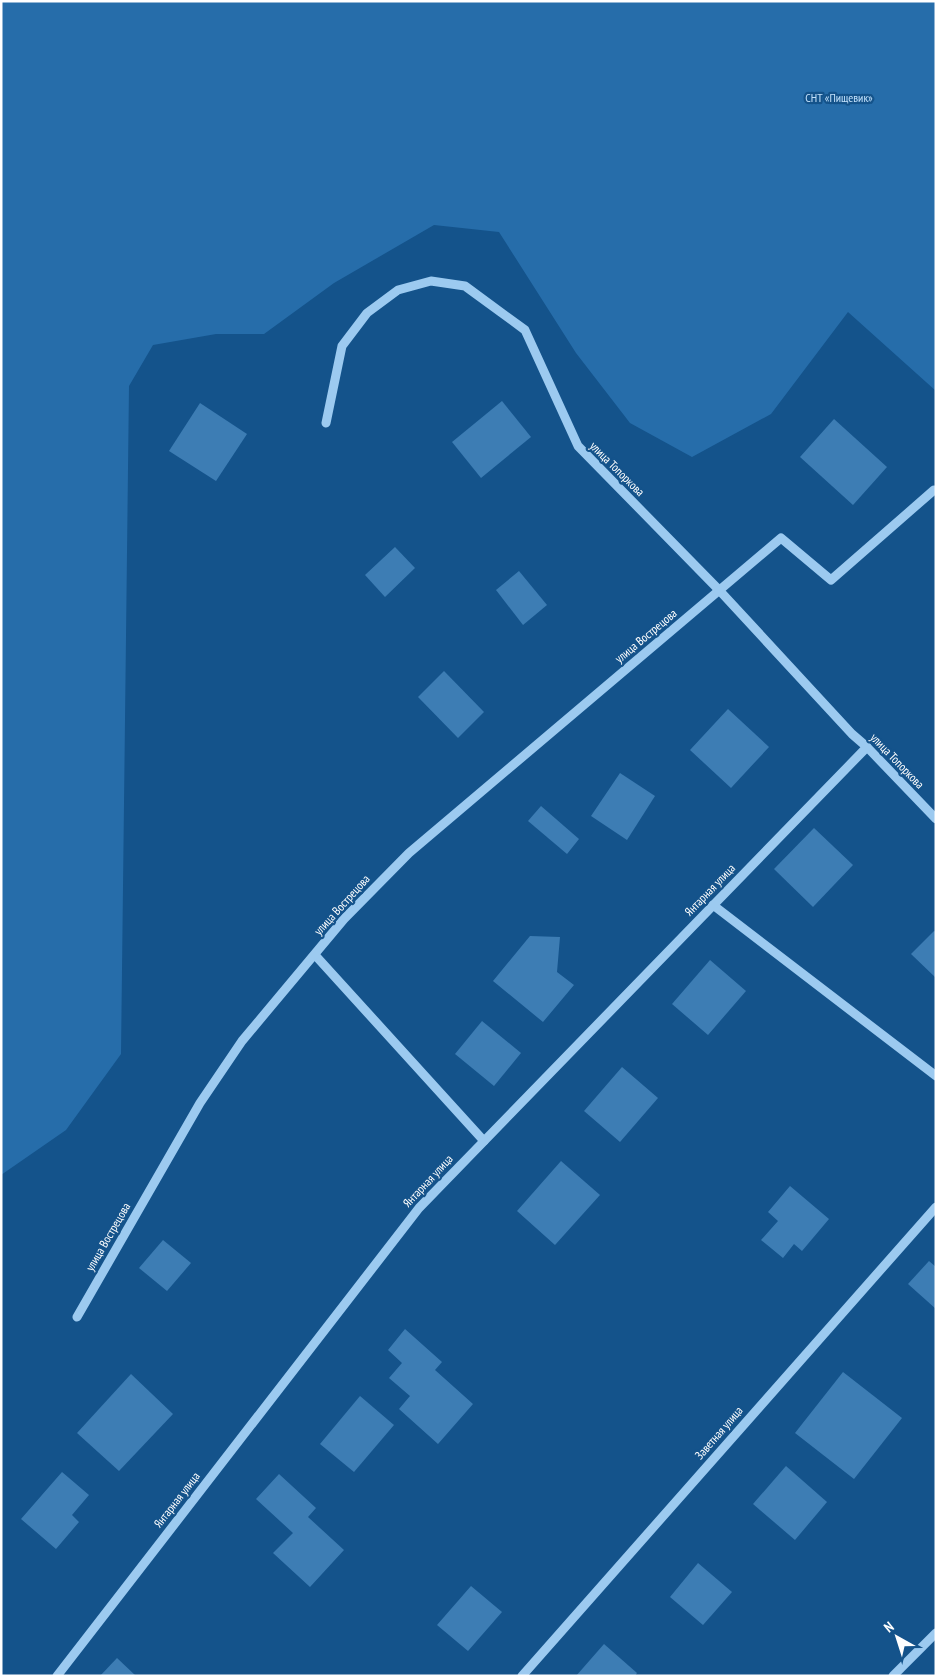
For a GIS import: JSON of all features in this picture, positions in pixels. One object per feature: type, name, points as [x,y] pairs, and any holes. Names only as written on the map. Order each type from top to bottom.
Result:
[{"type":"street","name":"улица Топоркова","points":[[326,423],[342,346],[367,313],[398,290],[430,280],[465,286],[525,330],[578,446],[720,590],[852,734],[867,747],[936,819]]},
{"type":"street","name":"улица Вострецова","points":[[76,1317],[200,1103],[242,1041],[344,919],[409,854],[781,538],[831,580],[934,490]]},
{"type":"street","name":"Янтарная улица","points":[[57,1676],[419,1208],[867,747]]},
{"type":"street","points":[[713,905],[936,1076]]},
{"type":"street","points":[[315,955],[484,1141]]},
{"type":"street","name":"Заветная улица","points":[[522,1676],[936,1207]]},
{"type":"street","points":[[893,1676],[936,1634]]},
{"type":"green space","name":"СНТ «Пищевик»","points":[[1,1],[936,1],[936,391],[848,312],[771,414],[692,457],[630,423],[576,353],[499,232],[434,225],[334,283],[264,334],[216,334],[153,345],[129,386],[121,1054],[66,1130],[1,1175]]},
{"type":"building","points":[[502,401],[531,437],[481,478],[452,442]]},
{"type":"building","points":[[200,403],[247,434],[216,481],[169,451]]},
{"type":"building","points":[[834,419],[887,467],[853,505],[800,457]]},
{"type":"building","points":[[395,547],[415,568],[385,597],[365,575]]},
{"type":"building","points":[[519,571],[547,605],[523,625],[496,590]]},
{"type":"building","points":[[444,671],[484,712],[458,738],[418,697]]},
{"type":"building","points":[[728,709],[769,747],[731,788],[690,750]]},
{"type":"building","points":[[620,773],[655,796],[627,840],[591,816]]},
{"type":"building","points":[[541,806],[579,839],[567,854],[528,821]]},
{"type":"building","points":[[814,828],[853,865],[813,907],[774,869]]},
{"type":"building","points":[[934,931],[936,932],[936,978],[911,954]]},
{"type":"building","points":[[530,936],[560,937],[557,972],[574,985],[543,1022],[493,981]]},
{"type":"building","points":[[710,960],[746,991],[708,1035],[672,1004]]},
{"type":"building","points":[[482,1021],[521,1053],[494,1086],[455,1054]]},
{"type":"building","points":[[622,1067],[658,1098],[620,1142],[584,1111]]},
{"type":"building","points":[[561,1161],[600,1195],[555,1245],[517,1211]]},
{"type":"building","points":[[790,1186],[829,1219],[802,1251],[794,1244],[783,1258],[761,1240],[778,1221],[768,1212]]},
{"type":"building","points":[[163,1240],[191,1263],[167,1291],[139,1268]]},
{"type":"building","points":[[929,1261],[936,1267],[936,1309],[908,1284]]},
{"type":"building","points":[[405,1329],[442,1362],[435,1370],[473,1404],[438,1444],[399,1409],[410,1396],[389,1378],[402,1363],[388,1350]]},
{"type":"building","points":[[843,1372],[902,1418],[854,1479],[795,1433]]},
{"type":"building","points":[[131,1374],[173,1414],[119,1471],[77,1433]]},
{"type":"building","points":[[360,1396],[394,1425],[354,1472],[320,1444]]},
{"type":"building","points":[[786,1466],[827,1502],[795,1540],[753,1504]]},
{"type":"building","points":[[62,1472],[89,1495],[72,1515],[79,1522],[56,1549],[21,1519]]},
{"type":"building","points":[[279,1474],[316,1508],[308,1517],[344,1550],[310,1587],[273,1553],[293,1533],[256,1499]]},
{"type":"building","points":[[698,1563],[732,1592],[703,1625],[670,1597]]},
{"type":"building","points":[[471,1586],[502,1612],[468,1651],[437,1625]]},
{"type":"building","points":[[604,1644],[637,1673],[635,1676],[576,1676]]},
{"type":"building","points":[[117,1658],[136,1676],[100,1676]]}]
